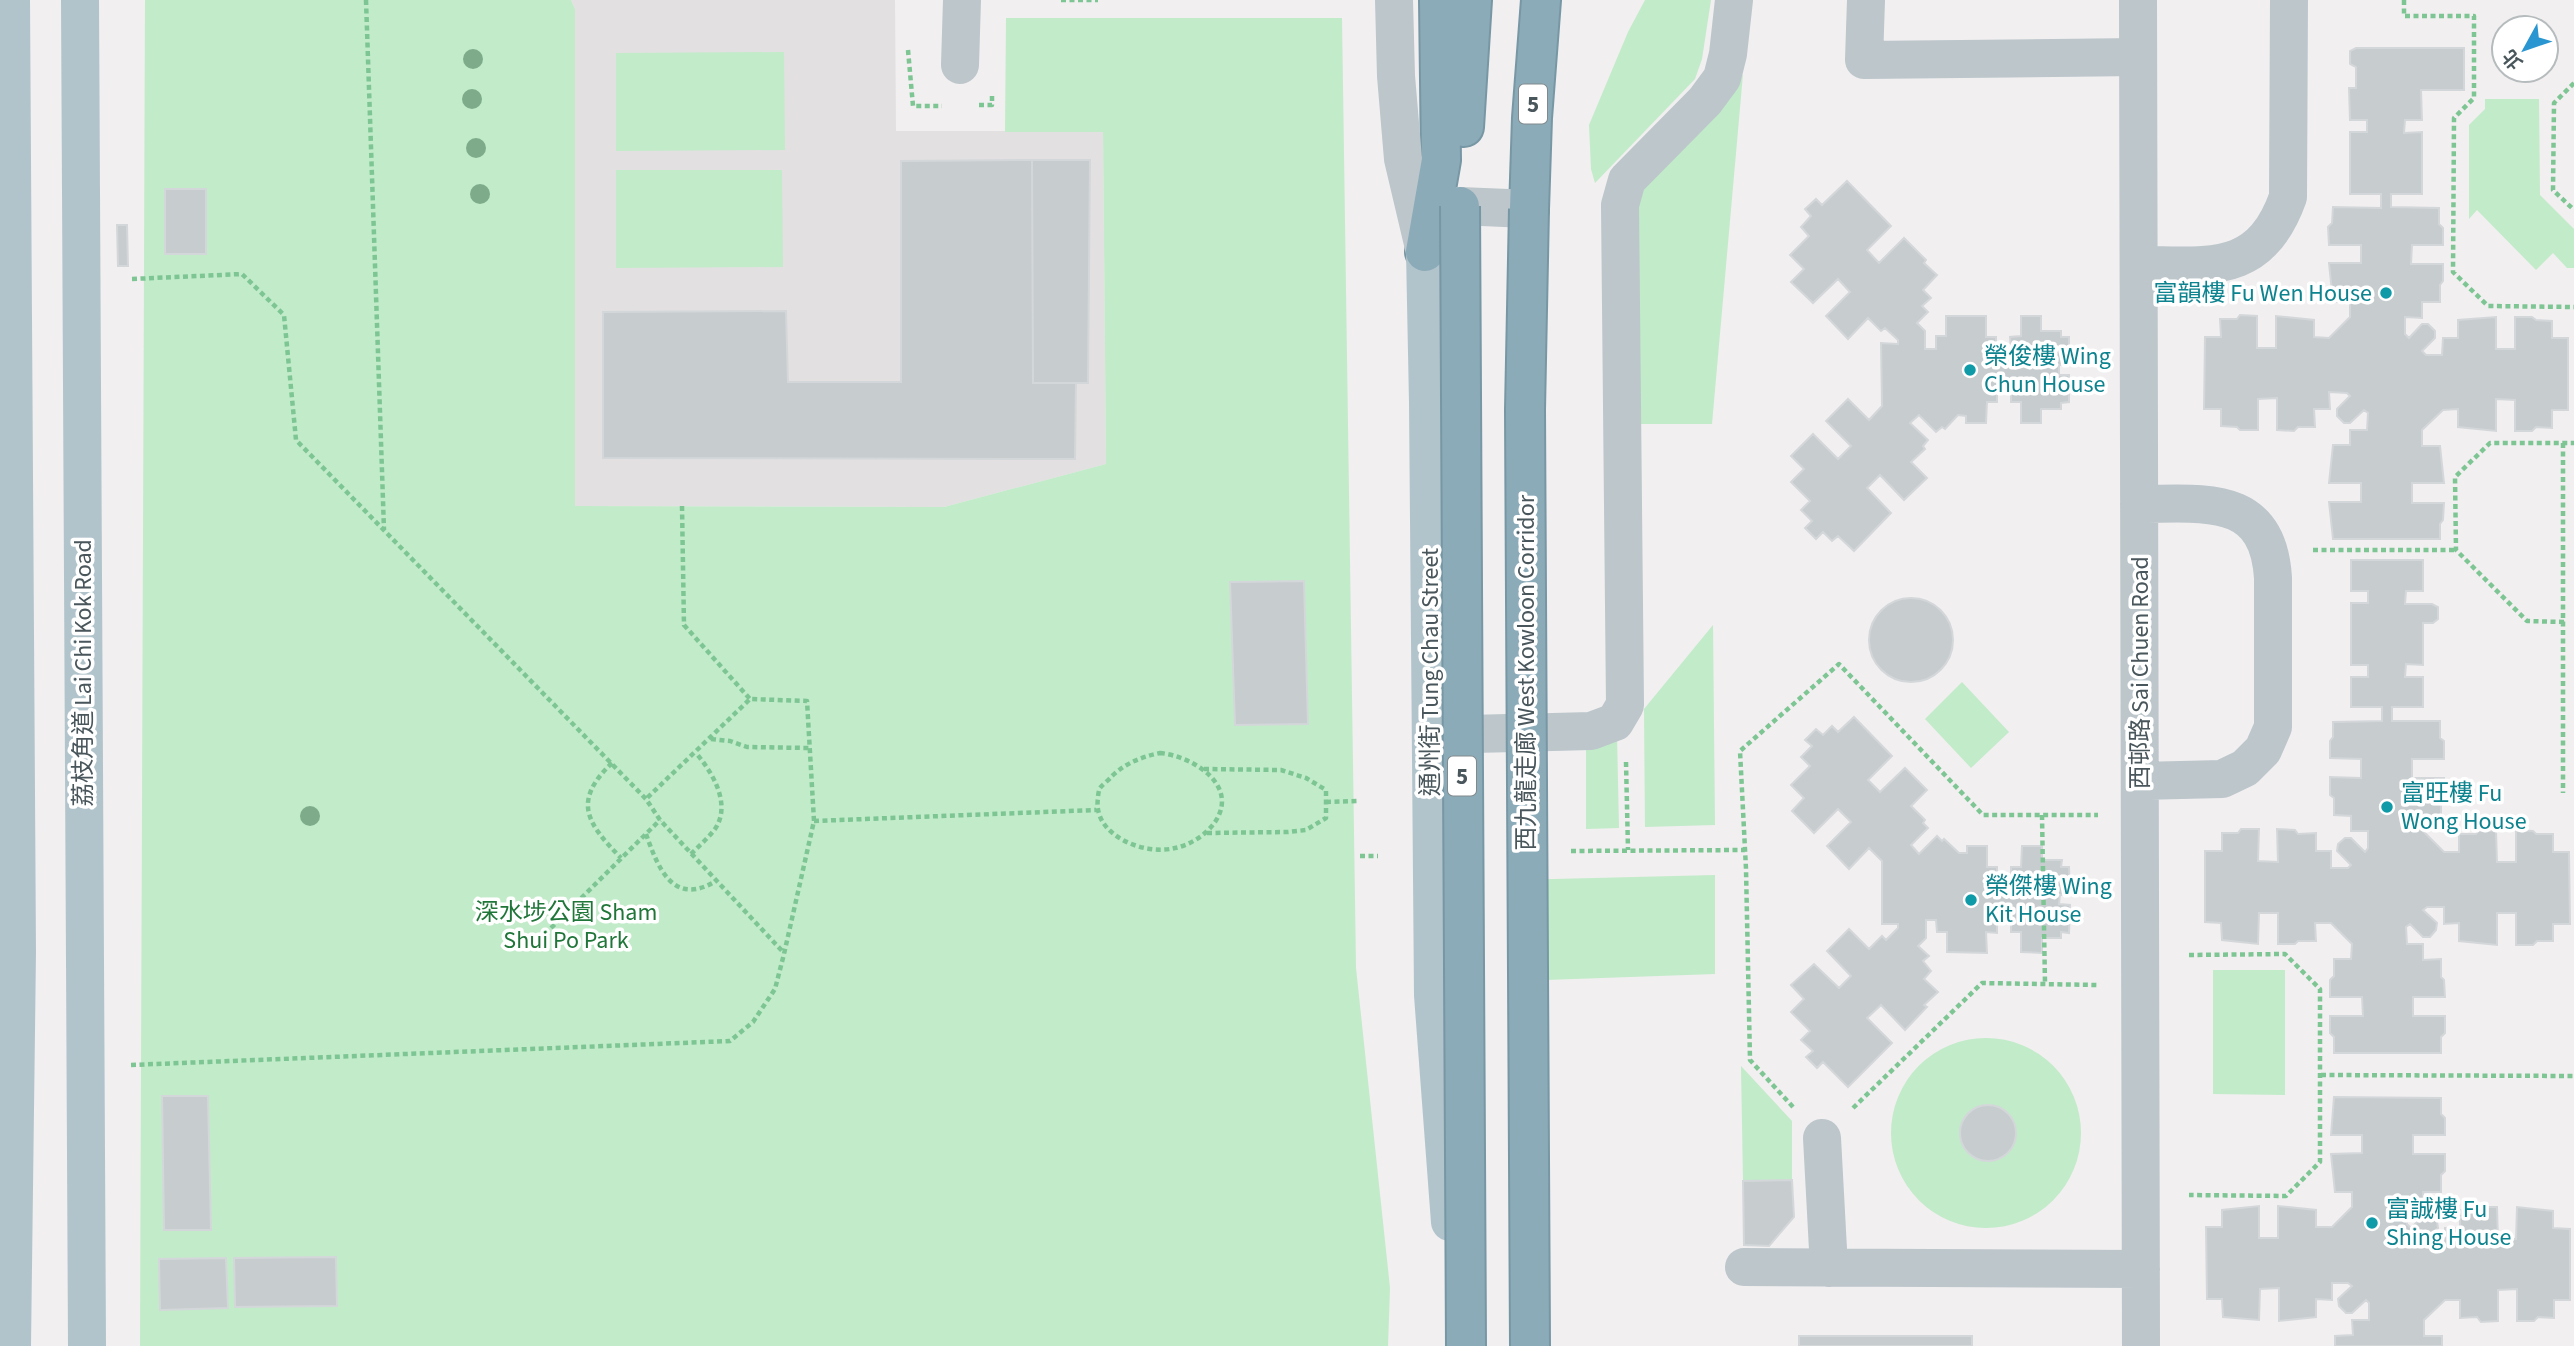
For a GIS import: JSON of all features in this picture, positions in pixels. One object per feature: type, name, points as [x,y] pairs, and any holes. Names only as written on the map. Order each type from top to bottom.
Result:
[{"type":"highway","points":[[1425,252],[1441,160],[1439,0]]},
{"type":"highway","name":"5","points":[[1466,1346],[1460,208],[1472,0]]},
{"type":"highway","name":"西九龍走廊 West Kowloon Corridor","points":[[1530,1346],[1525,410],[1532,118],[1541,0]]},
{"type":"main road","points":[[11,0],[7,303],[8,557],[18,952],[12,1346]]},
{"type":"main road","name":"荔枝角道 Lai Chi Kok Road","points":[[80,0],[87,1346]]},
{"type":"main road","name":"通州街 Tung Chau Street","points":[[1425,252],[1429,402],[1434,1008],[1456,1284],[1456,1346]]},
{"type":"street","points":[[960,65],[962,0]]},
{"type":"street","name":"通州街 Tung Chau Street","points":[[1394,0],[1396,76],[1403,159],[1425,252]]},
{"type":"street","points":[[1431,734],[1591,731],[1615,722],[1625,705],[1620,205],[1627,180],[1705,101],[1722,78],[1728,54],[1734,0]]},
{"type":"street","points":[[1866,0],[1864,60],[2138,57]]},
{"type":"street","name":"西邨路 Sai Chuen Road","points":[[2138,0],[2141,1346]]},
{"type":"street","points":[[2139,265],[2221,264],[2245,256],[2265,241],[2280,220],[2288,197],[2289,0]]},
{"type":"street","points":[[1460,208],[1529,211]]},
{"type":"street","points":[[2139,504],[2220,505],[2244,515],[2261,533],[2272,556],[2274,606],[2273,727],[2263,750],[2245,768],[2222,779],[2140,781]]},
{"type":"street","points":[[1822,1138],[1829,1268]]},
{"type":"street","points":[[1744,1267],[2141,1269]]},
{"type":"path","points":[[366,0],[384,530]]},
{"type":"path","points":[[1061,0],[1098,0]]},
{"type":"path","points":[[2404,0],[2404,16],[2474,16],[2474,98],[2454,118],[2453,272],[2488,306],[2574,307]]},
{"type":"path","points":[[2574,83],[2554,103],[2553,190],[2574,210]]},
{"type":"path","points":[[132,279],[242,274],[284,314],[296,440],[612,763],[646,799],[660,820],[784,954]]},
{"type":"path","points":[[2564,622],[2527,621],[2456,550],[2455,477],[2490,443],[2574,443]]},
{"type":"path","points":[[2563,443],[2563,793]]},
{"type":"path","points":[[131,1065],[730,1041],[753,1022],[775,989],[814,821],[807,701],[750,699],[684,625],[682,506]]},
{"type":"path","points":[[2308,550],[2456,550]]},
{"type":"path","points":[[2099,814],[1983,815],[1839,664],[1740,751],[1750,1060],[1822,1138],[1982,983],[2099,985]]},
{"type":"path","points":[[646,799],[750,699]]},
{"type":"path","points":[[1625,705],[1628,850]]},
{"type":"path","points":[[710,739],[730,741],[747,747],[810,748]]},
{"type":"path","points":[[691,854],[715,828],[722,812],[713,776],[696,752]]},
{"type":"path","points":[[1176,754],[1204,769],[1215,782],[1221,796],[1217,820],[1206,833],[1176,848],[1142,848],[1107,829],[1096,810],[1099,789],[1116,772],[1144,756],[1176,754]]},
{"type":"path","points":[[612,763],[593,783],[588,796],[589,815],[599,835],[621,858]]},
{"type":"path","points":[[1204,769],[1281,770],[1306,778],[1326,790],[1326,818],[1306,830],[1206,833]]},
{"type":"path","points":[[1325,802],[1359,800]]},
{"type":"path","points":[[814,821],[1096,810]]},
{"type":"path","points":[[2042,815],[2045,983]]},
{"type":"path","points":[[545,934],[660,820]]},
{"type":"path","points":[[646,834],[658,868],[672,883],[688,890],[705,888],[716,881]]},
{"type":"path","points":[[1559,852],[1745,850]]},
{"type":"path","points":[[1360,856],[1378,856]]},
{"type":"path","points":[[2189,955],[2286,954],[2320,989],[2321,1075],[2320,1162],[2286,1196],[2189,1195]]},
{"type":"path","points":[[2321,1075],[2574,1076]]},
{"type":"shaded area","points":[[571,0],[895,0],[896,131],[1103,131],[1106,464],[944,507],[574,506],[575,9]]},
{"type":"green space","name":"深水埗公園 Sham Shui Po Park","points":[[145,0],[571,0],[575,9],[575,506],[944,507],[1106,464],[1103,132],[1005,132],[1006,18],[1342,18],[1356,968],[1390,1288],[1388,1346],[140,1346]]},
{"type":"green space","points":[[1645,0],[1711,0],[1702,59],[1695,79],[1595,183],[1591,169],[1589,125],[1628,32]]},
{"type":"green space","points":[[784,52],[785,150],[616,151],[616,53]]},
{"type":"green space","points":[[1743,74],[1712,424],[1637,424],[1637,207],[1645,186],[1730,99]]},
{"type":"green space","points":[[2485,99],[2539,99],[2540,195],[2574,229],[2574,268],[2567,268],[2553,253],[2536,270],[2477,210],[2469,219],[2469,125],[2485,109]]},
{"type":"green space","points":[[616,170],[782,170],[783,267],[616,268]]},
{"type":"green space","points":[[1713,625],[1715,825],[1645,827],[1644,709]]},
{"type":"green space","points":[[1962,682],[2009,732],[1971,768],[1925,719]]},
{"type":"green space","points":[[1617,735],[1619,828],[1586,829],[1586,736]]},
{"type":"green space","points":[[1715,875],[1715,974],[1517,981],[1514,880]]},
{"type":"green space","points":[[2213,970],[2285,970],[2285,1095],[2213,1094]]},
{"type":"green space","points":[[1986,1038],[2022,1046],[2039,1054],[2053,1066],[2065,1080],[2073,1097],[2081,1133],[2073,1169],[2065,1186],[2053,1200],[2039,1212],[2022,1220],[1986,1228],[1950,1220],[1933,1212],[1919,1200],[1907,1186],[1899,1169],[1891,1133],[1899,1097],[1907,1080],[1919,1066],[1933,1054],[1950,1046]]},
{"type":"green space","points":[[1741,1066],[1792,1121],[1792,1180],[1743,1181]]},
{"type":"building","name":"富韻樓 Fu Wen House","points":[[2356,48],[2464,48],[2464,90],[2421,90],[2422,120],[2405,120],[2404,133],[2422,132],[2422,194],[2391,194],[2391,207],[2439,208],[2443,245],[2412,245],[2411,264],[2443,264],[2443,281],[2440,285],[2440,302],[2422,302],[2422,318],[2405,317],[2405,334],[2409,338],[2422,324],[2428,324],[2435,331],[2435,338],[2422,351],[2426,355],[2442,355],[2443,338],[2458,338],[2458,320],[2496,317],[2496,349],[2515,349],[2515,317],[2552,321],[2552,338],[2568,338],[2568,410],[2552,410],[2552,428],[2536,427],[2532,431],[2515,431],[2515,400],[2496,399],[2496,431],[2458,427],[2458,409],[2443,410],[2422,430],[2422,446],[2440,446],[2444,483],[2412,483],[2412,503],[2444,503],[2440,539],[2333,539],[2329,502],[2361,502],[2361,483],[2329,483],[2333,445],[2350,445],[2350,430],[2367,430],[2368,413],[2364,410],[2350,423],[2344,423],[2337,416],[2337,409],[2350,396],[2347,393],[2329,392],[2330,409],[2314,409],[2315,427],[2298,427],[2294,431],[2277,430],[2277,398],[2258,399],[2258,430],[2221,426],[2221,409],[2204,409],[2205,337],[2221,337],[2220,319],[2237,319],[2240,315],[2257,316],[2257,348],[2276,348],[2276,316],[2314,320],[2314,337],[2329,338],[2350,317],[2350,302],[2333,302],[2329,263],[2361,263],[2361,245],[2329,245],[2328,227],[2332,223],[2333,207],[2381,208],[2381,194],[2350,194],[2350,132],[2367,132],[2367,120],[2350,120],[2349,88],[2356,88],[2356,67],[2350,64],[2350,51]]},
{"type":"building","points":[[1032,160],[1033,383],[1076,383],[1075,459],[603,458],[603,312],[786,311],[788,382],[901,382],[901,161]]},
{"type":"building","points":[[1032,160],[1090,160],[1088,383],[1033,383]]},
{"type":"building","name":"榮俊樓 Wing Chun House","points":[[1847,181],[1891,226],[1867,250],[1879,263],[1904,238],[1937,275],[1923,290],[1931,298],[1922,306],[1928,312],[1917,323],[1925,331],[1925,349],[1936,349],[1936,336],[1946,336],[1946,316],[1986,316],[1986,337],[1996,337],[1996,349],[2011,349],[2010,337],[2021,336],[2021,316],[2041,316],[2041,331],[2061,331],[2061,337],[2069,337],[2069,365],[2059,365],[2059,375],[2069,375],[2069,402],[2061,403],[2061,409],[2041,409],[2041,423],[2021,423],[2021,402],[2011,402],[2011,390],[1997,390],[1997,402],[1987,402],[1986,423],[1966,423],[1966,416],[1958,415],[1945,429],[1942,427],[1936,432],[1919,415],[1910,423],[1928,440],[1923,446],[1925,449],[1911,462],[1927,478],[1904,500],[1880,475],[1867,488],[1891,513],[1854,551],[1838,536],[1832,541],[1823,532],[1816,539],[1805,528],[1812,521],[1801,510],[1810,501],[1791,482],[1804,469],[1791,456],[1813,434],[1838,459],[1851,446],[1826,421],[1848,399],[1869,420],[1882,406],[1881,343],[1898,344],[1898,340],[1885,328],[1881,331],[1868,318],[1848,339],[1826,316],[1850,292],[1838,279],[1813,303],[1791,282],[1804,269],[1790,255],[1809,236],[1801,227],[1811,216],[1805,209],[1816,199],[1822,205]]},
{"type":"building","points":[[165,189],[206,189],[206,254],[165,254]]},
{"type":"building","points":[[117,225],[127,225],[128,266],[118,266]]},
{"type":"building","name":"富旺樓 Fu Wong House","points":[[2351,560],[2423,560],[2423,591],[2406,591],[2405,604],[2432,604],[2438,607],[2438,619],[2433,623],[2423,623],[2423,665],[2406,664],[2405,677],[2423,677],[2423,707],[2392,707],[2392,721],[2440,721],[2444,759],[2412,759],[2412,778],[2444,778],[2441,815],[2423,816],[2423,831],[2444,852],[2459,852],[2459,834],[2476,834],[2479,830],[2496,831],[2497,862],[2516,862],[2516,830],[2553,834],[2553,852],[2569,852],[2570,924],[2553,924],[2553,941],[2516,945],[2516,913],[2497,913],[2497,945],[2459,941],[2459,923],[2444,924],[2444,907],[2427,907],[2423,910],[2437,923],[2436,930],[2430,937],[2423,937],[2410,924],[2406,927],[2407,944],[2423,944],[2423,960],[2441,959],[2445,997],[2413,997],[2413,1016],[2445,1016],[2441,1053],[2334,1053],[2330,1016],[2363,1016],[2362,997],[2330,997],[2334,959],[2351,959],[2352,944],[2331,923],[2315,923],[2316,941],[2278,944],[2278,913],[2259,913],[2258,944],[2222,940],[2221,923],[2205,922],[2205,851],[2222,851],[2222,833],[2259,829],[2258,861],[2278,862],[2277,829],[2295,830],[2298,834],[2316,833],[2316,851],[2331,851],[2331,868],[2348,868],[2351,865],[2337,851],[2338,844],[2345,838],[2351,838],[2365,852],[2368,848],[2368,831],[2351,831],[2351,816],[2334,815],[2334,798],[2330,795],[2330,777],[2361,778],[2361,759],[2330,758],[2333,722],[2382,721],[2382,707],[2351,707],[2351,677],[2368,677],[2368,665],[2351,665],[2351,603],[2368,603],[2368,591],[2351,591]]},
{"type":"building","points":[[1304,581],[1308,724],[1235,725],[1230,582]]},
{"type":"building","points":[[1911,598],[1927,601],[1941,610],[1950,624],[1953,640],[1950,656],[1941,670],[1927,679],[1911,682],[1895,679],[1881,670],[1872,656],[1869,640],[1872,624],[1881,610],[1895,601]]},
{"type":"building","name":"榮傑樓 Wing Kit House","points":[[1854,717],[1892,756],[1868,780],[1880,792],[1905,768],[1927,790],[1911,806],[1925,820],[1923,823],[1928,828],[1911,845],[1919,854],[1937,836],[1959,853],[1967,853],[1967,846],[1987,846],[1987,867],[1997,867],[1997,879],[2011,879],[2011,867],[2021,867],[2022,846],[2042,846],[2042,860],[2062,860],[2061,867],[2069,867],[2070,895],[2060,895],[2059,904],[2070,905],[2069,933],[2061,932],[2061,938],[2042,938],[2042,953],[2021,952],[2021,932],[2011,932],[2011,920],[1997,920],[1997,933],[1986,932],[1987,953],[1947,952],[1947,932],[1937,932],[1936,920],[1926,920],[1926,938],[1918,946],[1929,956],[1923,961],[1931,971],[1924,979],[1938,992],[1905,1030],[1881,1005],[1867,1018],[1892,1043],[1848,1087],[1823,1062],[1817,1068],[1806,1057],[1813,1051],[1801,1040],[1810,1031],[1791,1012],[1804,999],[1791,985],[1814,964],[1839,988],[1851,976],[1827,951],[1849,929],[1869,949],[1882,936],[1886,940],[1898,928],[1898,924],[1882,924],[1882,861],[1869,848],[1849,869],[1827,846],[1851,822],[1838,809],[1814,833],[1792,811],[1804,798],[1791,785],[1810,766],[1801,757],[1812,746],[1805,740],[1816,729],[1823,735],[1832,726],[1838,732]]},
{"type":"building","points":[[162,1096],[208,1096],[211,1230],[164,1230]]},
{"type":"building","name":"富誠樓 Fu Shing House","points":[[2334,1097],[2441,1098],[2445,1135],[2413,1135],[2413,1154],[2445,1154],[2441,1192],[2423,1192],[2424,1208],[2406,1207],[2407,1224],[2411,1228],[2424,1215],[2431,1215],[2437,1221],[2438,1228],[2424,1241],[2427,1245],[2444,1245],[2445,1228],[2460,1228],[2460,1210],[2477,1211],[2481,1207],[2497,1207],[2498,1239],[2516,1239],[2517,1207],[2553,1211],[2553,1228],[2570,1229],[2570,1300],[2554,1300],[2554,1318],[2538,1317],[2534,1321],[2517,1321],[2517,1289],[2498,1290],[2498,1321],[2481,1322],[2477,1317],[2460,1318],[2460,1300],[2445,1300],[2424,1320],[2424,1336],[2442,1336],[2442,1346],[2335,1346],[2335,1336],[2353,1335],[2352,1320],[2369,1320],[2369,1303],[2366,1300],[2352,1313],[2346,1313],[2339,1306],[2338,1299],[2352,1286],[2348,1283],[2332,1283],[2332,1300],[2316,1299],[2316,1317],[2279,1321],[2279,1288],[2260,1289],[2259,1320],[2223,1317],[2222,1299],[2207,1299],[2206,1227],[2222,1227],[2222,1210],[2259,1206],[2259,1238],[2278,1238],[2278,1206],[2316,1210],[2316,1227],[2332,1227],[2352,1207],[2352,1192],[2335,1192],[2331,1154],[2362,1153],[2362,1135],[2331,1135]]},
{"type":"building","points":[[1983,1105],[1993,1105],[2008,1113],[2014,1122],[2014,1144],[2008,1153],[1993,1161],[1983,1161],[1965,1149],[1960,1138],[1960,1128],[1972,1110]]},
{"type":"building","points":[[1792,1180],[1794,1217],[1769,1246],[1744,1245],[1743,1181]]},
{"type":"building","points":[[336,1257],[337,1306],[235,1307],[234,1258]]},
{"type":"building","points":[[226,1258],[228,1308],[160,1310],[159,1259]]},
{"type":"building","points":[[1799,1336],[1972,1336],[1972,1346],[1799,1346]]},
{"type":"building","points":[[1799,1336],[1972,1336],[1972,1346],[1799,1346]]},
{"type":"place","name":"富韻樓 Fu Wen House","points":[[2386,293]]},
{"type":"place","name":"榮俊樓 Wing Chun House","points":[[1970,370]]},
{"type":"place","name":"富旺樓 Fu Wong House","points":[[2387,807]]},
{"type":"place","name":"榮傑樓 Wing Kit House","points":[[1971,900]]},
{"type":"place","name":"富誠樓 Fu Shing House","points":[[2372,1223]]}]
